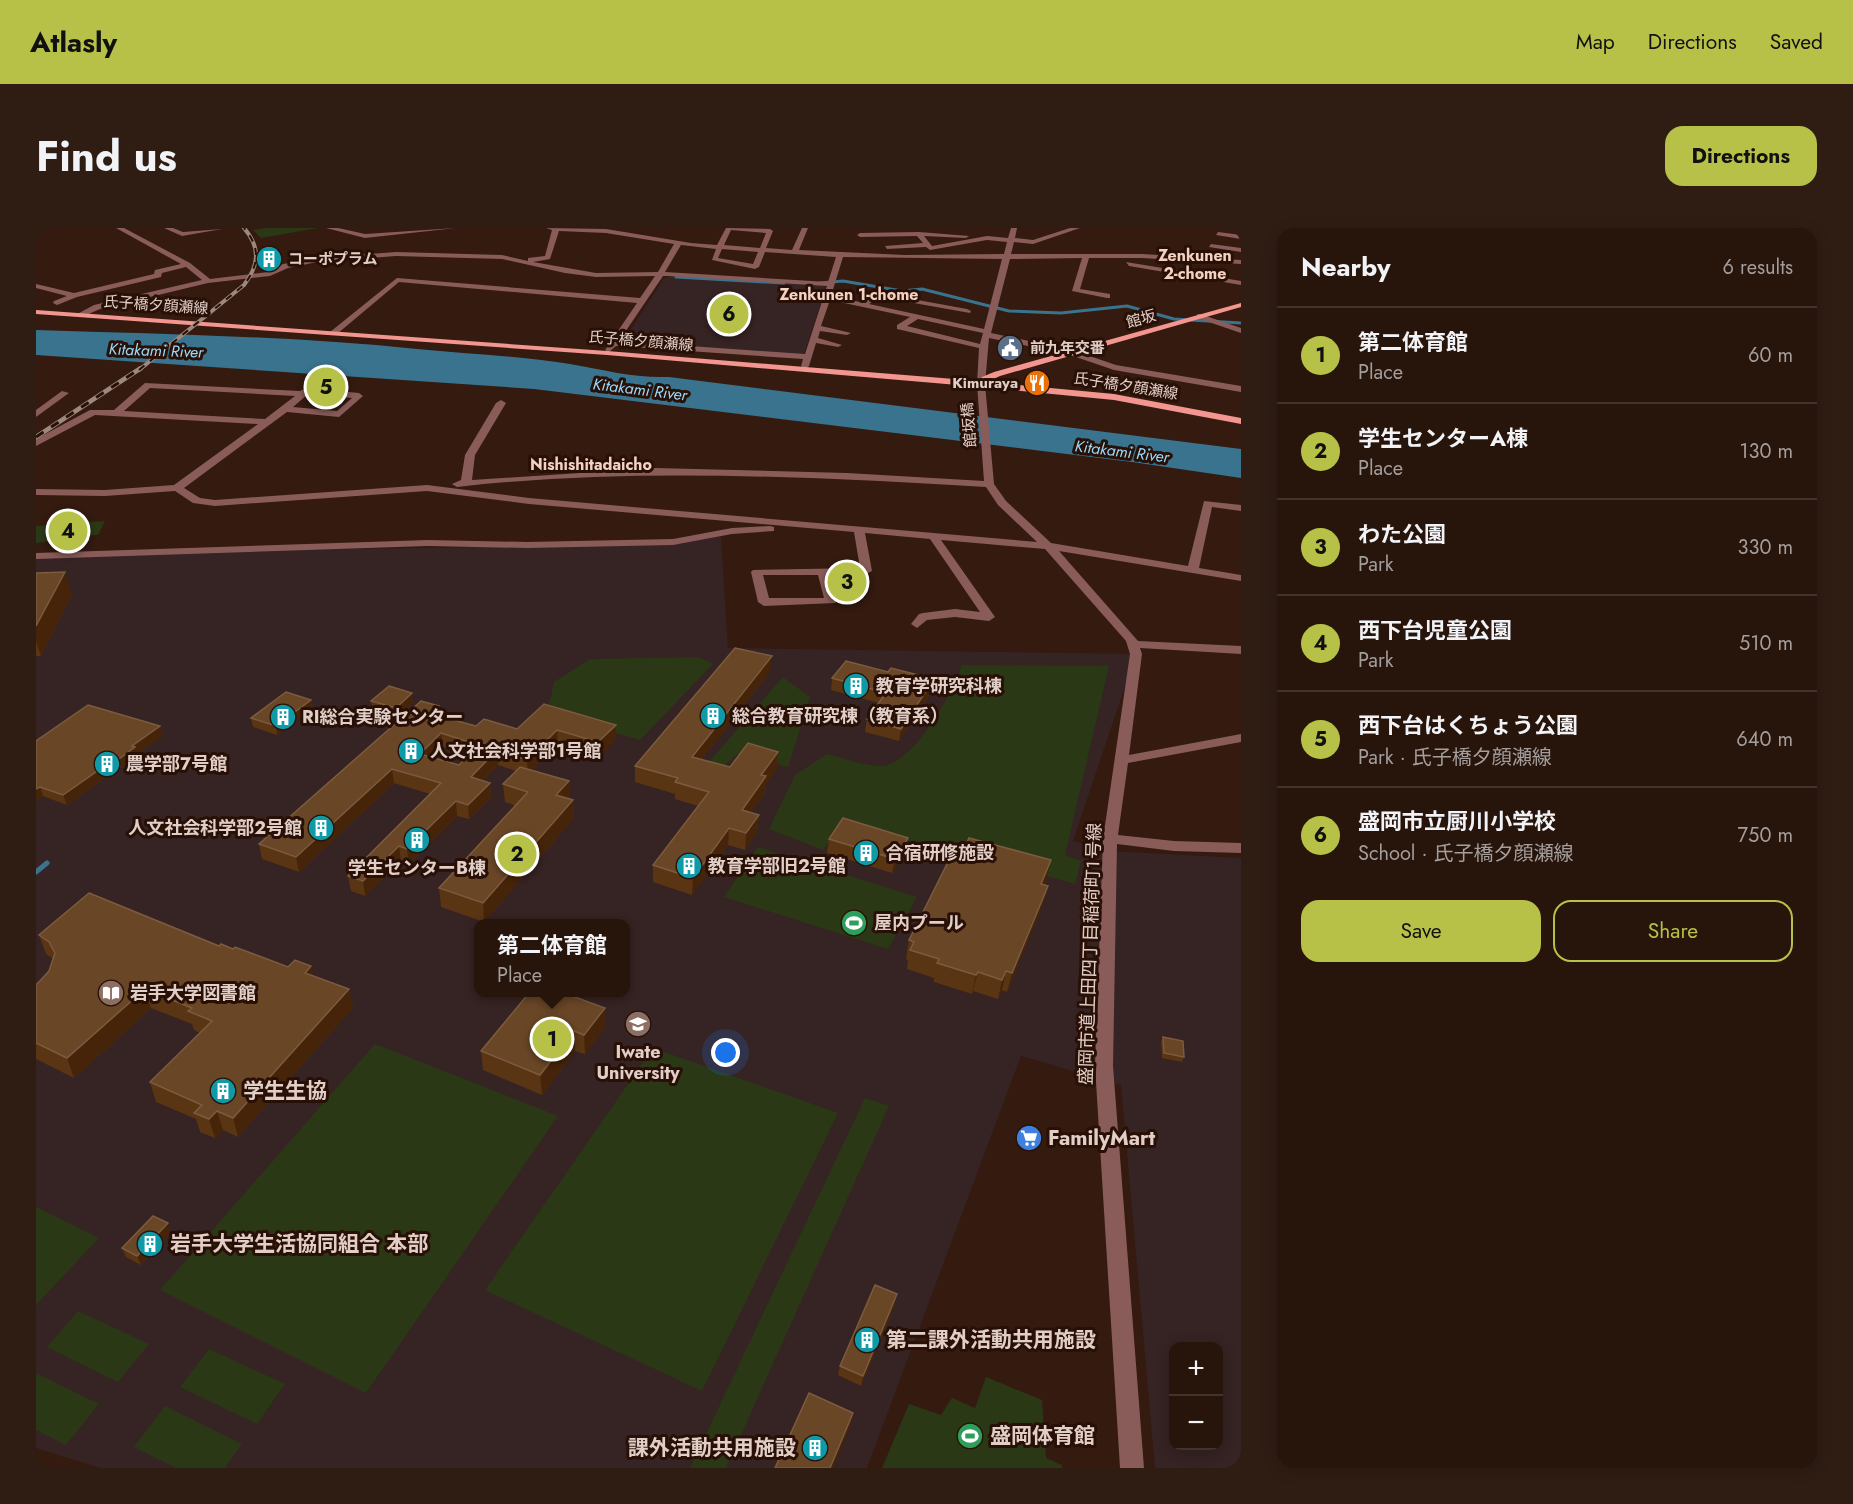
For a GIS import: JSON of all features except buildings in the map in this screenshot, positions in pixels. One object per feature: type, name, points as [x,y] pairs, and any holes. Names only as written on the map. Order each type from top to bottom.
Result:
[{"type":"main road","name":"館坂","points":[[981,384],[985,379],[997,374],[1069,352],[1241,305]]},
{"type":"main road","name":"氏子橋夕顔瀬線","points":[[36,312],[607,352],[981,384],[1114,397],[1241,421]]},
{"type":"street","points":[[122,230],[141,228]]},
{"type":"street","points":[[167,228],[182,234],[219,229],[216,228]]},
{"type":"street","points":[[329,228],[365,236],[453,228]]},
{"type":"street","points":[[549,228],[606,231],[678,244],[840,255],[1090,258],[1147,253],[1241,262]]},
{"type":"street","points":[[729,228],[770,231],[755,267],[714,259],[719,247],[729,228]]},
{"type":"street","points":[[795,252],[805,228]]},
{"type":"street","points":[[916,317],[900,327],[982,347],[1014,228]]},
{"type":"street","points":[[861,235],[920,234],[1033,242],[1077,228]]},
{"type":"street","points":[[525,261],[549,258],[556,229]]},
{"type":"street","points":[[122,230],[187,265],[208,280]]},
{"type":"street","points":[[920,234],[930,249],[987,238]]},
{"type":"street","points":[[1218,234],[1241,237]]},
{"type":"street","points":[[360,243],[365,236]]},
{"type":"street","points":[[607,352],[643,301],[678,244]]},
{"type":"street","points":[[857,255],[860,249],[929,245]]},
{"type":"street","points":[[1211,246],[1241,249]]},
{"type":"street","points":[[342,257],[354,249]]},
{"type":"street","points":[[82,315],[97,307],[208,280],[260,275],[291,265],[342,257],[447,255],[502,257],[586,274],[660,275],[830,284]]},
{"type":"street","points":[[804,370],[840,255]]},
{"type":"street","points":[[1090,258],[1241,283]]},
{"type":"street","points":[[1090,258],[1076,291],[1107,296]]},
{"type":"street","points":[[57,303],[74,295],[158,275],[158,272],[187,265]]},
{"type":"street","points":[[562,270],[546,282],[568,287]]},
{"type":"street","points":[[577,280],[586,274]]},
{"type":"street","points":[[334,332],[397,280],[643,301]]},
{"type":"street","points":[[36,286],[74,295]]},
{"type":"street","points":[[861,305],[879,295],[967,311]]},
{"type":"street","points":[[826,297],[1069,352],[1114,367],[1241,388]]},
{"type":"street","points":[[1197,317],[1241,331]]},
{"type":"street","points":[[817,328],[847,333]]},
{"type":"street","points":[[813,340],[838,345]]},
{"type":"street","points":[[613,344],[808,357]]},
{"type":"street","name":"館坂橋","points":[[982,347],[981,384],[989,484]]},
{"type":"street","points":[[117,413],[148,385],[303,394]]},
{"type":"street","points":[[36,492],[105,493],[177,488],[306,391],[359,396],[339,414],[285,409]]},
{"type":"street","points":[[36,414],[65,393]]},
{"type":"street","points":[[466,483],[470,455],[501,403]]},
{"type":"street","points":[[36,442],[93,412],[267,422]]},
{"type":"street","points":[[177,488],[197,501],[215,503],[292,500],[466,483],[656,471],[847,476],[989,484],[1002,503],[1048,546],[1117,622],[1133,644],[1241,650]]},
{"type":"street","points":[[427,488],[529,501],[1048,546],[1241,578]]},
{"type":"street","points":[[1193,570],[1208,503],[1241,508]]},
{"type":"street","points":[[36,556],[428,543],[527,545],[673,542],[732,531],[782,528],[796,523]]},
{"type":"street","points":[[823,571],[831,601],[764,602],[757,572],[823,571],[866,571],[859,529]]},
{"type":"street","points":[[917,624],[923,617],[954,613],[989,617],[933,536]]},
{"type":"street","name":"盛岡市道上田四丁目稲荷町１号線","points":[[1132,1468],[1104,1066],[1110,839],[1136,654],[1133,644]]},
{"type":"street","points":[[1122,760],[1241,738]]},
{"type":"street","points":[[1110,839],[1174,846],[1241,848]]},
{"type":"shaded area","points":[[673,276],[816,284],[826,287],[804,354],[630,343],[624,340],[664,278]]},
{"type":"shaded area","name":"Iwate University","points":[[721,536],[728,648],[1136,654],[1073,841],[1110,851],[1241,858],[1241,1468],[1155,1468],[1121,1085],[1021,1056],[867,1468],[100,1468],[36,1448],[36,556],[98,553],[669,544]]},
{"type":"green space","points":[[318,228],[261,238],[253,230]]},
{"type":"green space","points":[[105,521],[98,535],[67,537],[36,543],[36,526]]},
{"type":"green space","points":[[698,657],[713,664],[640,740],[547,714],[554,682],[590,659]]},
{"type":"green space","points":[[962,665],[1109,666],[1065,855],[1081,861],[1075,884],[959,852],[953,863],[838,829],[823,850],[769,829],[795,775],[827,754],[881,766],[894,763],[906,754],[941,709]]},
{"type":"green space","points":[[783,677],[810,697],[788,767],[737,754],[715,775],[700,772]]},
{"type":"green space","name":"屋内プール","points":[[758,847],[917,897],[888,949],[724,897]]},
{"type":"green space","points":[[375,1044],[558,1116],[366,1393],[160,1290]]},
{"type":"green space","points":[[653,1048],[838,1113],[702,1391],[485,1290]]},
{"type":"green space","points":[[865,1098],[889,1106],[726,1468],[690,1468]]},
{"type":"green space","points":[[36,1207],[99,1238],[36,1305]]},
{"type":"green space","points":[[78,1311],[149,1344],[118,1382],[47,1347]]},
{"type":"green space","points":[[209,1349],[285,1384],[257,1424],[180,1387]]},
{"type":"green space","points":[[36,1373],[99,1404],[66,1445],[36,1430]]},
{"type":"green space","name":"盛岡体育館","points":[[986,1377],[1042,1400],[1046,1458],[1062,1465],[1062,1468],[882,1468],[909,1404],[941,1415],[952,1398],[975,1408]]},
{"type":"green space","points":[[165,1406],[242,1444],[225,1468],[176,1468],[134,1447]]},
{"type":"water","name":"Kitakami River","points":[[36,330],[322,341],[551,361],[630,375],[669,377],[1241,449],[1241,478],[1132,462],[534,389],[36,355]]},
{"type":"waterway","points":[[676,277],[784,283]]},
{"type":"waterway","points":[[820,283],[843,281],[902,291],[922,289],[1009,311],[1061,313],[1127,306],[1174,319],[1241,323]]},
{"type":"waterway","points":[[36,872],[47,863]]},
{"type":"railway","points":[[139,370],[244,285],[253,270],[256,256],[253,243],[244,228]]},
{"type":"railway","points":[[36,437],[141,368]]},
{"type":"place","name":"コーポプラム","points":[[269,259]]},
{"type":"place","name":"盛岡市立厨川小学校","points":[[729,314]]},
{"type":"place","name":"前九年交番","points":[[1010,348]]},
{"type":"place","name":"Kimuraya","points":[[1037,383]]},
{"type":"place","name":"西下台はくちょう公園","points":[[326,387]]},
{"type":"place","name":"西下台児童公園","points":[[68,531]]},
{"type":"place","name":"わた公園","points":[[847,582]]},
{"type":"place","name":"教育学研究科棟","points":[[856,686]]},
{"type":"place","name":"総合教育研究棟（教育系）","points":[[713,716]]},
{"type":"place","name":"RI総合実験センター","points":[[283,717]]},
{"type":"place","name":"人文社会科学部1号館","points":[[411,751]]},
{"type":"place","name":"農学部７号館","points":[[107,764]]},
{"type":"place","name":"人文社会科学部2号館","points":[[321,828]]},
{"type":"place","name":"学生センターB棟","points":[[417,840]]},
{"type":"place","name":"合宿研修施設","points":[[866,853]]},
{"type":"place","name":"学生センターA棟","points":[[517,854]]},
{"type":"place","name":"教育学部旧2号館","points":[[689,866]]},
{"type":"place","name":"屋内プール","points":[[854,923]]},
{"type":"place","name":"岩手大学図書館","points":[[111,993]]},
{"type":"place","name":"Iwate University","points":[[638,1024]]},
{"type":"place","name":"第二体育館","points":[[552,1039]]},
{"type":"place","name":"学生生協","points":[[223,1091]]},
{"type":"place","name":"FamilyMart","points":[[1029,1138]]},
{"type":"place","name":"岩手大学生活協同組合 本部","points":[[150,1244]]},
{"type":"place","name":"第二課外活動共用施設","points":[[867,1340]]},
{"type":"place","name":"盛岡体育館","points":[[970,1436]]},
{"type":"place","name":"課外活動共用施設","points":[[815,1448]]},
{"type":"district","name":"Zenkunen 2-chome","points":[[1195,264]]},
{"type":"district","name":"Zenkunen 1-chome","points":[[849,294]]},
{"type":"district","name":"Nishishitadaicho","points":[[591,464]]}]
